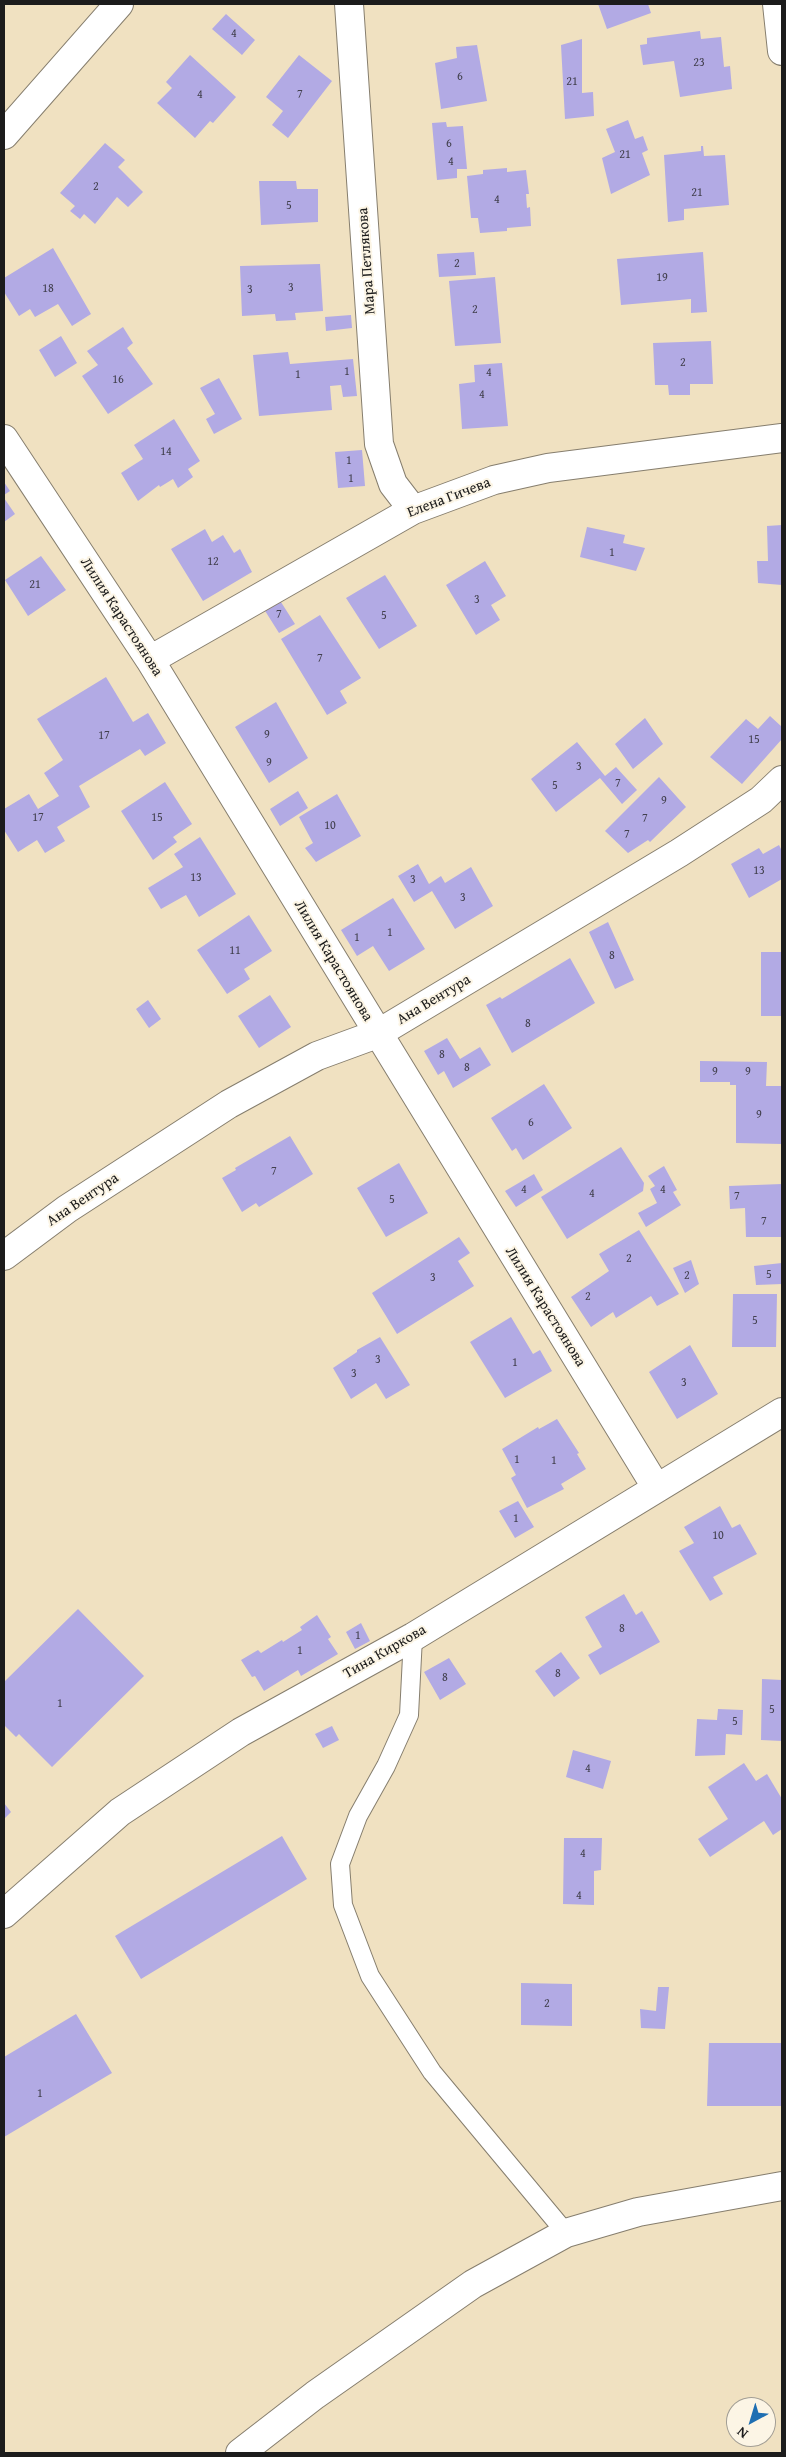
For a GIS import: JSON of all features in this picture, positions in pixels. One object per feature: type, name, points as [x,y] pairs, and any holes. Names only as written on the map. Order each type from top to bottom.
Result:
[{"type":"street","points":[[4,135],[119,4]]},
{"type":"street","name":"Мара Петлякова","points":[[349,4],[379,444],[393,484],[413,510]]},
{"type":"street","points":[[777,4],[782,52]]},
{"type":"street","name":"Елена Гичева","points":[[150,660],[413,510],[494,480],[548,468],[782,438]]},
{"type":"street","name":"Лилия Карастоянова","points":[[4,440],[150,660],[656,1488]]},
{"type":"street","name":"Ана Вентура","points":[[4,1256],[67,1209],[229,1104],[318,1056],[377,1034],[679,853],[761,800],[782,780]]},
{"type":"street","name":"Тина Киркова","points":[[4,1914],[120,1812],[241,1732],[413,1637],[782,1412]]},
{"type":"street","points":[[240,2453],[315,2395],[473,2284],[566,2233],[638,2212],[782,2186]]},
{"type":"lane","points":[[413,1637],[409,1715],[386,1766],[358,1816],[340,1864],[343,1905],[370,1976],[432,2072],[566,2233]]},
{"type":"building","points":[[598,4],[648,4],[651,13],[607,29]]},
{"type":"building","points":[[226,14],[255,40],[242,55],[212,29]]},
{"type":"building","points":[[700,31],[701,39],[721,37],[724,67],[730,66],[732,89],[680,97],[674,61],[643,65],[640,45],[647,44],[647,38]]},
{"type":"building","points":[[582,39],[582,93],[593,92],[594,116],[565,119],[561,45]]},
{"type":"building","points":[[477,45],[487,101],[441,109],[435,63],[457,58],[456,47]]},
{"type":"building","points":[[190,55],[236,97],[213,123],[210,121],[195,138],[157,103],[172,88],[166,82]]},
{"type":"building","points":[[299,55],[332,81],[288,138],[272,125],[283,111],[266,97]]},
{"type":"building","points":[[628,120],[635,139],[643,136],[648,150],[642,153],[650,175],[611,194],[602,158],[615,152],[606,129]]},
{"type":"building","points":[[446,122],[447,127],[463,126],[467,169],[457,169],[457,178],[437,180],[432,123]]},
{"type":"building","points":[[105,143],[125,160],[118,167],[143,192],[128,207],[117,197],[95,224],[84,214],[80,219],[70,211],[75,206],[60,193]]},
{"type":"building","points":[[701,146],[703,146],[704,156],[725,155],[729,205],[684,209],[684,220],[668,222],[664,155],[701,151]]},
{"type":"building","points":[[507,168],[507,172],[526,170],[529,194],[526,194],[527,208],[530,207],[531,226],[507,228],[507,231],[480,233],[478,218],[471,218],[467,176],[483,174],[483,170]]},
{"type":"building","points":[[259,181],[296,181],[297,189],[318,189],[318,222],[261,225]]},
{"type":"building","points":[[53,248],[91,314],[72,326],[58,304],[35,317],[30,309],[19,316],[4,292],[4,278]]},
{"type":"building","points":[[474,252],[476,275],[439,277],[437,254]]},
{"type":"building","points":[[703,252],[707,312],[691,313],[691,299],[621,305],[617,259]]},
{"type":"building","points":[[320,264],[323,311],[295,313],[296,320],[276,321],[275,314],[242,316],[240,266]]},
{"type":"building","points":[[495,277],[501,343],[455,346],[449,281]]},
{"type":"building","points":[[351,315],[352,328],[326,331],[325,317]]},
{"type":"building","points":[[123,327],[133,343],[127,348],[153,384],[108,414],[82,376],[98,365],[87,351]]},
{"type":"building","points":[[61,336],[77,363],[55,377],[39,350]]},
{"type":"building","points":[[711,341],[713,384],[690,384],[690,395],[669,395],[668,385],[655,385],[653,343]]},
{"type":"building","points":[[288,352],[290,364],[353,359],[357,396],[343,397],[341,385],[330,386],[332,410],[259,416],[253,355]]},
{"type":"building","points":[[502,363],[508,426],[462,429],[459,384],[475,382],[474,365]]},
{"type":"building","points":[[219,378],[242,419],[214,434],[206,419],[215,414],[200,388]]},
{"type":"building","points":[[174,419],[200,461],[188,469],[193,477],[178,488],[173,479],[160,487],[159,485],[138,501],[121,473],[143,459],[134,445]]},
{"type":"building","points":[[362,450],[365,486],[338,488],[335,452]]},
{"type":"building","points":[[4,482],[10,491],[4,495]]},
{"type":"building","points":[[4,498],[15,514],[4,522]]},
{"type":"building","points":[[782,525],[782,585],[758,583],[757,561],[768,561],[767,526]]},
{"type":"building","points":[[587,527],[625,535],[623,543],[645,548],[636,571],[580,557]]},
{"type":"building","points":[[205,529],[212,542],[223,535],[234,553],[240,549],[252,572],[203,601],[171,549]]},
{"type":"building","points":[[41,556],[66,590],[28,616],[5,580]]},
{"type":"building","points":[[485,561],[506,596],[491,605],[500,620],[476,635],[446,585]]},
{"type":"building","points":[[385,575],[417,626],[379,649],[346,598]]},
{"type":"building","points":[[279,599],[295,624],[279,633],[262,606]]},
{"type":"building","points":[[320,615],[361,678],[340,691],[347,703],[327,715],[281,639]]},
{"type":"building","points":[[106,677],[133,722],[148,713],[166,743],[145,756],[140,749],[79,786],[90,807],[57,827],[65,841],[45,853],[37,840],[18,852],[4,830],[4,809],[29,794],[38,809],[59,796],[44,773],[63,760],[37,719]]},
{"type":"building","points":[[276,702],[308,758],[269,783],[235,727]]},
{"type":"building","points":[[770,716],[782,727],[782,739],[742,784],[710,757],[746,719],[758,729]]},
{"type":"building","points":[[645,718],[663,744],[633,769],[615,744]]},
{"type":"building","points":[[577,742],[605,776],[616,767],[637,790],[622,804],[600,778],[556,812],[531,779]]},
{"type":"building","points":[[659,777],[686,807],[650,842],[648,840],[628,853],[605,831]]},
{"type":"building","points":[[165,782],[192,824],[173,837],[177,842],[153,860],[121,811]]},
{"type":"building","points":[[298,791],[308,808],[280,826],[270,809]]},
{"type":"building","points":[[337,794],[361,836],[316,862],[305,848],[313,843],[299,817]]},
{"type":"building","points":[[200,837],[236,894],[199,917],[186,895],[161,909],[148,888],[183,867],[174,854]]},
{"type":"building","points":[[779,845],[782,851],[782,879],[749,898],[731,864],[759,848],[763,854]]},
{"type":"building","points":[[418,864],[429,884],[441,876],[445,883],[471,867],[493,906],[455,929],[432,891],[414,902],[398,876]]},
{"type":"building","points":[[393,898],[425,949],[389,971],[373,946],[357,956],[341,930]]},
{"type":"building","points":[[249,915],[272,951],[244,969],[250,979],[227,994],[197,950]]},
{"type":"building","points":[[608,922],[634,980],[615,989],[589,932]]},
{"type":"building","points":[[761,952],[782,952],[782,1016],[761,1016]]},
{"type":"building","points":[[570,958],[595,1003],[512,1053],[486,1005],[500,997],[502,999]]},
{"type":"building","points":[[270,995],[291,1027],[259,1048],[238,1016]]},
{"type":"building","points":[[148,1000],[161,1019],[149,1028],[136,1009]]},
{"type":"building","points":[[447,1038],[460,1059],[480,1047],[491,1065],[453,1088],[444,1071],[438,1075],[424,1051]]},
{"type":"building","points":[[700,1061],[767,1062],[766,1086],[782,1086],[782,1144],[736,1143],[736,1085],[730,1085],[730,1082],[700,1082]]},
{"type":"building","points":[[544,1084],[572,1128],[523,1160],[516,1148],[512,1151],[491,1118]]},
{"type":"building","points":[[290,1136],[313,1174],[259,1207],[256,1203],[242,1212],[222,1178],[236,1170],[235,1168]]},
{"type":"building","points":[[621,1147],[644,1183],[643,1191],[567,1239],[541,1197]]},
{"type":"building","points":[[399,1163],[428,1213],[386,1237],[357,1188]]},
{"type":"building","points":[[664,1166],[677,1190],[673,1192],[681,1205],[646,1227],[638,1213],[657,1203],[650,1189],[655,1186],[648,1176]]},
{"type":"building","points":[[534,1174],[543,1190],[516,1207],[505,1191]]},
{"type":"building","points":[[782,1184],[782,1237],[746,1237],[745,1208],[730,1209],[729,1186]]},
{"type":"building","points":[[639,1230],[679,1294],[657,1306],[651,1296],[616,1318],[613,1312],[591,1327],[571,1297],[609,1271],[599,1254]]},
{"type":"building","points":[[459,1237],[470,1253],[458,1261],[474,1286],[397,1334],[372,1293]]},
{"type":"building","points":[[691,1260],[699,1284],[685,1293],[673,1268]]},
{"type":"building","points":[[782,1263],[782,1284],[756,1285],[754,1266]]},
{"type":"building","points":[[733,1294],[777,1294],[776,1347],[732,1347]]},
{"type":"building","points":[[511,1317],[533,1354],[540,1350],[552,1371],[505,1398],[470,1342]]},
{"type":"building","points":[[380,1337],[410,1385],[386,1399],[376,1383],[351,1399],[333,1368],[357,1352],[357,1350]]},
{"type":"building","points":[[690,1345],[718,1394],[677,1419],[649,1372]]},
{"type":"building","points":[[557,1419],[579,1453],[577,1454],[586,1469],[561,1484],[564,1489],[527,1508],[511,1478],[516,1475],[502,1449],[538,1427],[539,1429]]},
{"type":"building","points":[[518,1501],[534,1527],[515,1538],[499,1511]]},
{"type":"building","points":[[720,1506],[732,1528],[740,1524],[757,1554],[713,1577],[723,1594],[710,1601],[679,1551],[694,1543],[684,1527]]},
{"type":"building","points":[[624,1594],[636,1615],[642,1611],[660,1642],[600,1675],[588,1655],[602,1647],[585,1617]]},
{"type":"building","points":[[78,1609],[144,1676],[52,1767],[19,1734],[16,1737],[4,1725],[4,1682]]},
{"type":"building","points":[[317,1615],[331,1637],[328,1639],[338,1654],[301,1676],[298,1670],[264,1691],[255,1676],[252,1677],[241,1660],[258,1650],[261,1653],[282,1640],[283,1642],[302,1630],[300,1627]]},
{"type":"building","points":[[361,1623],[370,1641],[355,1649],[346,1632]]},
{"type":"building","points":[[561,1652],[580,1678],[554,1697],[535,1671]]},
{"type":"building","points":[[449,1658],[466,1684],[440,1700],[424,1672]]},
{"type":"building","points":[[762,1679],[782,1680],[782,1741],[761,1740]]},
{"type":"building","points":[[718,1709],[743,1710],[742,1735],[726,1734],[725,1755],[695,1756],[697,1719],[717,1720]]},
{"type":"building","points":[[332,1726],[339,1740],[323,1748],[315,1734]]},
{"type":"building","points":[[573,1750],[611,1761],[603,1789],[566,1777]]},
{"type":"building","points":[[744,1763],[756,1781],[767,1774],[782,1799],[782,1829],[773,1835],[764,1821],[710,1857],[698,1839],[728,1819],[708,1787]]},
{"type":"building","points":[[4,1803],[11,1812],[4,1819]]},
{"type":"building","points":[[282,1836],[307,1879],[141,1979],[115,1936]]},
{"type":"building","points":[[564,1838],[602,1838],[601,1870],[594,1871],[594,1905],[563,1904]]},
{"type":"building","points":[[521,1983],[572,1984],[572,2026],[521,2025]]},
{"type":"building","points":[[658,1987],[669,1987],[665,2029],[641,2028],[640,2009],[656,2011]]},
{"type":"building","points":[[76,2014],[112,2073],[4,2137],[4,2057]]},
{"type":"building","points":[[709,2043],[782,2043],[782,2106],[707,2106]]}]
